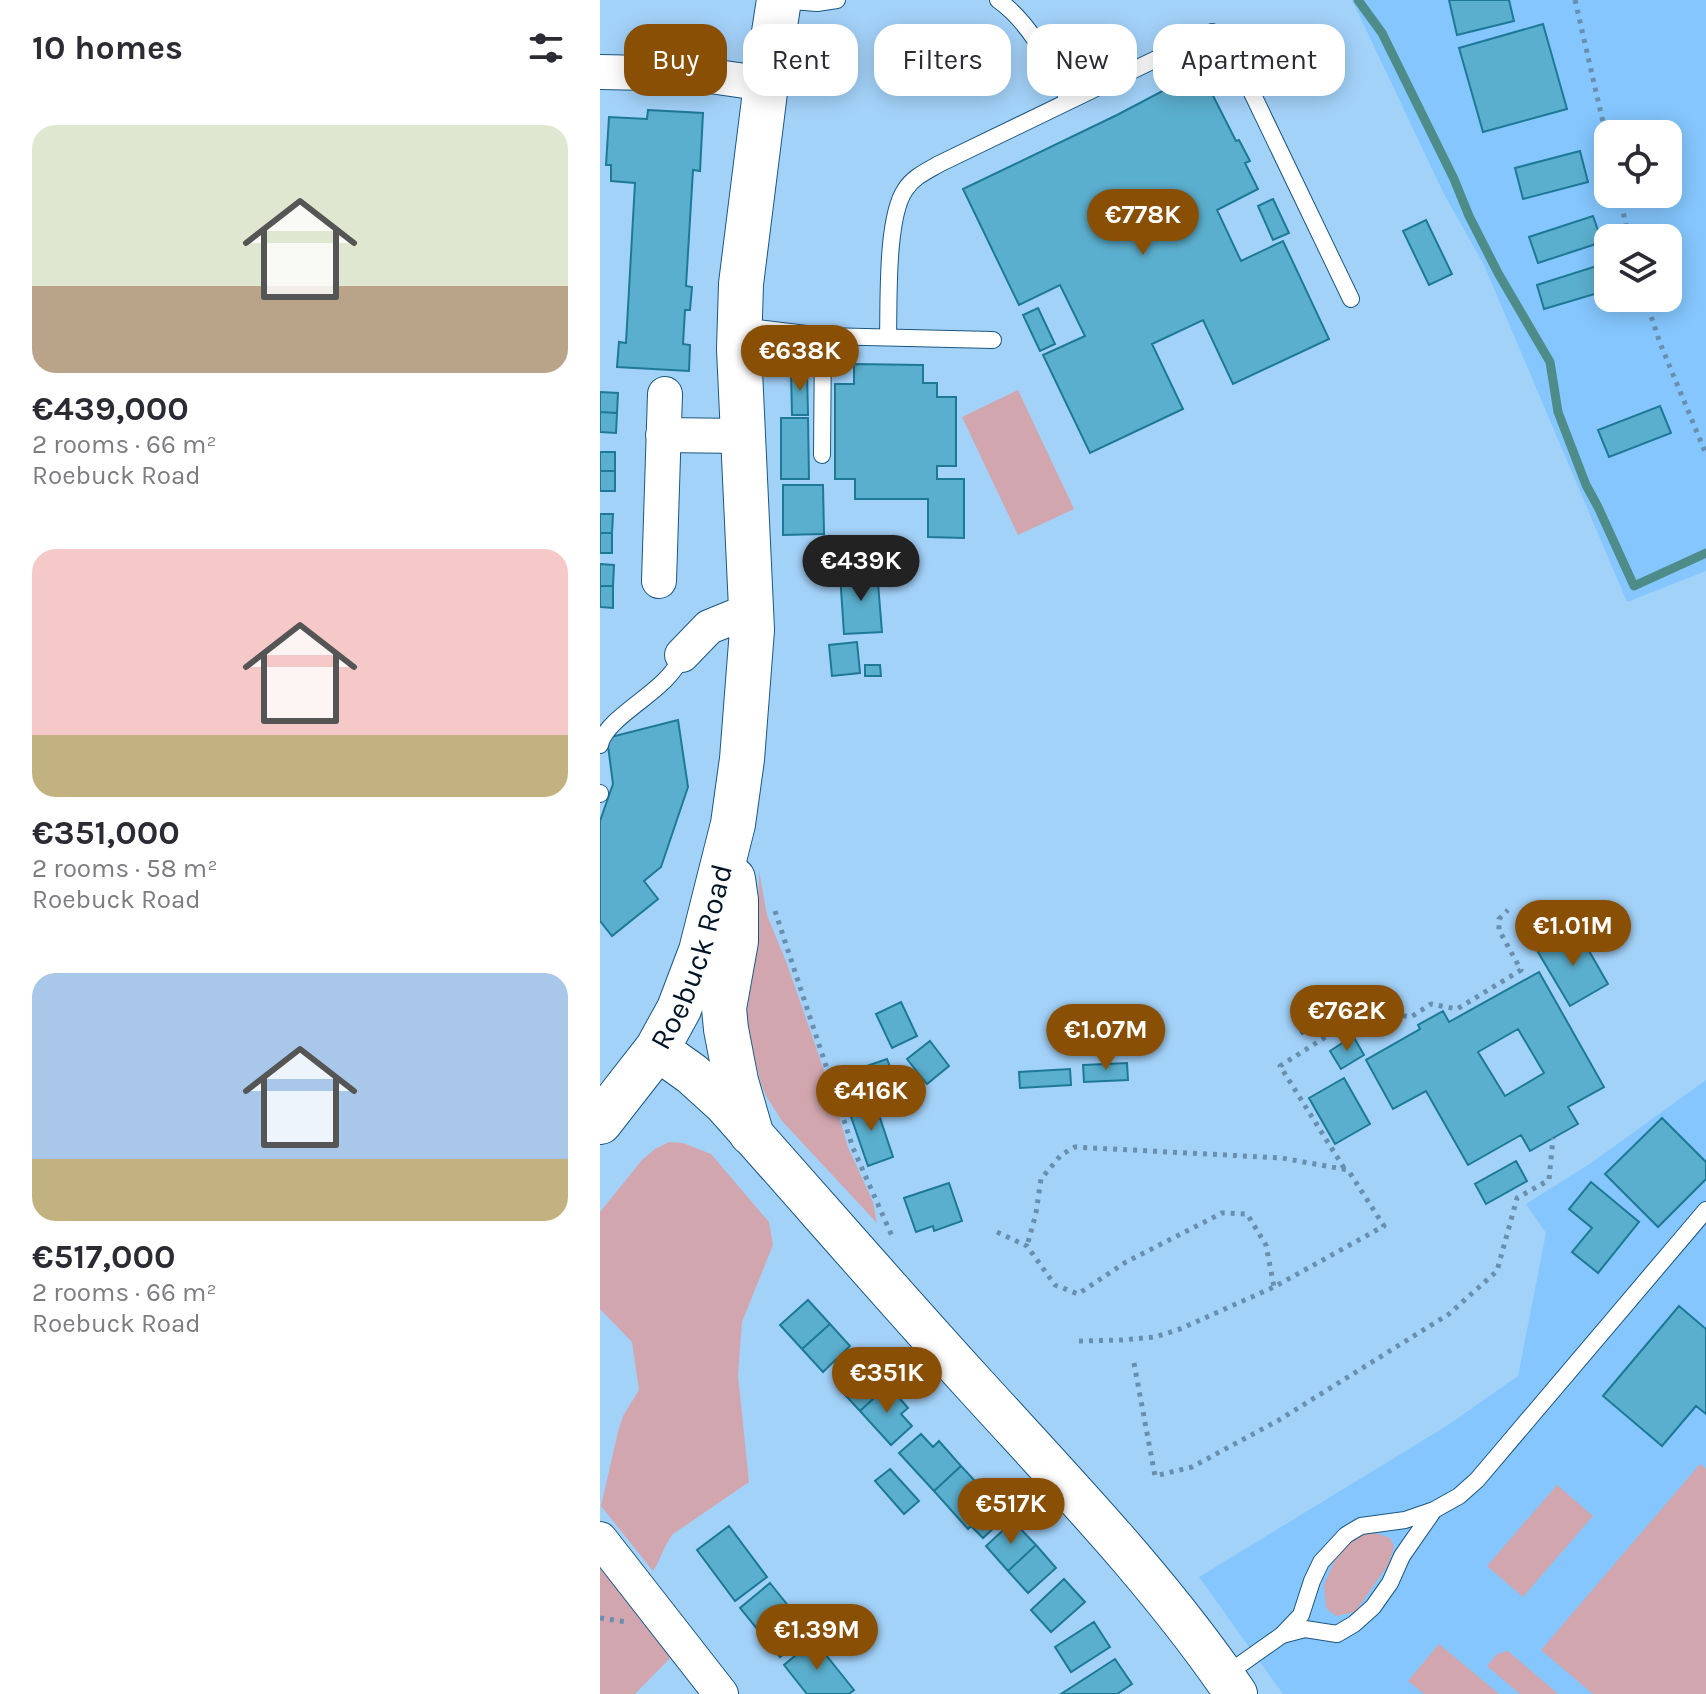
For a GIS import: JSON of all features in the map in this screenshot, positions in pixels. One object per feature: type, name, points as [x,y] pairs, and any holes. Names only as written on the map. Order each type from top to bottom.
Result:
[{"type":"main road","name":"Roebuck Road","points":[[775,24],[779,0]]},
{"type":"main road","name":"Roebuck Road","points":[[657,1049],[679,1009],[701,951],[729,841],[742,759],[752,630],[739,326],[741,284],[764,96]]},
{"type":"main road","points":[[729,841],[736,900],[736,941],[724,1008],[736,1081],[751,1133]]},
{"type":"main road","points":[[600,1122],[657,1049]]},
{"type":"street","points":[[600,72],[696,74],[743,81]]},
{"type":"street","points":[[659,581],[665,394]]},
{"type":"street","points":[[663,435],[743,436]]},
{"type":"street","points":[[682,655],[709,627],[751,610]]},
{"type":"street","name":"Roebuck Road","points":[[657,1049],[692,1074],[725,1104],[909,1313],[1125,1549],[1230,1685]]},
{"type":"street","points":[[600,1539],[721,1694]]},
{"type":"lane","points":[[779,0],[817,3],[837,0]]},
{"type":"lane","points":[[998,0],[1022,22],[1069,101]]},
{"type":"lane","points":[[888,337],[890,255],[896,213],[903,191],[915,178],[1212,32],[1229,45],[1351,299]]},
{"type":"lane","points":[[739,326],[823,336],[993,340]]},
{"type":"lane","points":[[822,455],[823,336]]},
{"type":"lane","points":[[600,745],[609,728],[678,666],[682,655]]},
{"type":"lane","points":[[1230,1685],[1301,1615],[1321,1562],[1346,1535],[1361,1526],[1405,1520],[1434,1510],[1459,1496],[1477,1480],[1706,1210]]},
{"type":"lane","points":[[1282,1635],[1305,1629],[1337,1634],[1354,1624],[1382,1595],[1415,1535],[1434,1510]]},
{"type":"path","points":[[1575,0],[1602,120]]},
{"type":"path","points":[[1650,312],[1706,454]]},
{"type":"path","points":[[773,905],[853,1148],[893,1239]]},
{"type":"path","points":[[1079,1341],[1155,1337],[1180,1329],[1274,1287],[1384,1226],[1280,1066],[1368,1010],[1411,1017],[1431,1004],[1457,1009],[1521,970],[1499,930],[1499,919],[1508,910]]},
{"type":"path","points":[[1134,1363],[1155,1476],[1192,1467],[1362,1370],[1449,1314],[1497,1271],[1517,1198],[1549,1180],[1553,1138]]},
{"type":"path","points":[[1027,1246],[1041,1179],[1061,1155],[1075,1147],[1282,1158],[1345,1169]]},
{"type":"path","points":[[997,1232],[1027,1246],[1055,1285],[1078,1294],[1126,1262],[1222,1213],[1247,1214],[1266,1245],[1274,1287]]},
{"type":"shaded area","points":[[1352,0],[1706,0],[1706,571],[1627,602],[1484,265],[1444,194]]},
{"type":"shaded area","points":[[1018,390],[1074,509],[1018,535],[962,417]]},
{"type":"shaded area","points":[[759,871],[767,915],[787,964],[848,1147],[873,1202],[877,1223],[782,1121],[760,1080],[747,1026],[758,940]]},
{"type":"shaded area","points":[[1706,1080],[1706,1694],[1283,1694],[1199,1577],[1445,1427],[1518,1376],[1546,1233],[1526,1204],[1591,1163]]},
{"type":"shaded area","points":[[669,1142],[683,1143],[711,1154],[769,1222],[773,1245],[742,1322],[738,1375],[749,1482],[673,1534],[653,1571],[601,1506],[623,1416],[639,1390],[632,1342],[600,1309],[600,1212],[642,1160]]},
{"type":"shaded area","points":[[1700,1464],[1706,1469],[1706,1694],[1593,1694],[1541,1650]]},
{"type":"shaded area","points":[[1557,1485],[1593,1516],[1523,1597],[1487,1566]]},
{"type":"shaded area","points":[[1367,1530],[1390,1538],[1394,1547],[1388,1565],[1355,1612],[1336,1616],[1326,1608],[1324,1585],[1338,1553],[1355,1536]]},
{"type":"shaded area","points":[[600,1548],[678,1650],[635,1694],[600,1694]]},
{"type":"shaded area","points":[[1439,1644],[1499,1694],[1424,1694],[1408,1681]]},
{"type":"shaded area","points":[[1508,1651],[1558,1694],[1520,1694],[1487,1666],[1497,1654]]},
{"type":"building","points":[[1449,0],[1509,0],[1514,21],[1457,35]]},
{"type":"building","points":[[1543,24],[1567,109],[1483,132],[1459,48]]},
{"type":"building","points":[[1153,96],[1213,96],[1250,161],[1245,163],[1258,189],[1217,210],[1241,261],[1283,241],[1329,339],[1233,384],[1203,320],[1152,344],[1183,409],[1090,453],[1043,355],[1085,336],[1060,285],[1019,305],[963,189]]},
{"type":"building","points":[[648,110],[703,113],[700,171],[693,170],[686,286],[692,287],[690,310],[685,310],[683,344],[690,345],[689,371],[617,367],[619,342],[626,343],[635,183],[611,181],[611,165],[606,165],[609,117],[647,119]]},
{"type":"building","points":[[1580,151],[1588,182],[1523,199],[1515,168]]},
{"type":"building","points":[[1273,199],[1289,233],[1273,240],[1258,206]]},
{"type":"building","points":[[1593,216],[1596,224],[1594,245],[1538,263],[1529,237]]},
{"type":"building","points":[[1426,220],[1452,274],[1429,285],[1403,231]]},
{"type":"building","points":[[1594,267],[1594,294],[1544,309],[1537,285]]},
{"type":"building","points":[[1038,308],[1055,344],[1040,351],[1023,315]]},
{"type":"building","points":[[854,364],[923,365],[923,383],[937,383],[937,397],[956,397],[956,466],[937,466],[937,479],[964,479],[964,538],[928,537],[928,499],[855,499],[855,479],[835,479],[835,384],[854,384]]},
{"type":"building","points":[[791,371],[807,371],[808,415],[792,415]]},
{"type":"building","points":[[600,392],[618,393],[617,413],[600,412]]},
{"type":"building","points":[[1660,406],[1671,433],[1609,457],[1598,430]]},
{"type":"building","points":[[600,412],[617,413],[616,433],[600,432]]},
{"type":"building","points":[[781,418],[808,418],[809,479],[781,479]]},
{"type":"building","points":[[600,452],[615,452],[615,471],[600,471]]},
{"type":"building","points":[[600,471],[615,471],[615,491],[600,491]]},
{"type":"building","points":[[783,485],[823,485],[824,534],[783,535]]},
{"type":"building","points":[[600,514],[613,514],[612,533],[600,533]]},
{"type":"building","points":[[600,533],[612,533],[612,553],[600,553]]},
{"type":"building","points":[[600,564],[614,565],[613,586],[600,586]]},
{"type":"building","points":[[877,571],[882,632],[844,634],[840,574]]},
{"type":"building","points":[[600,586],[613,586],[613,608],[600,607]]},
{"type":"building","points":[[857,642],[860,673],[832,676],[829,645]]},
{"type":"building","points":[[865,665],[880,665],[881,676],[865,676]]},
{"type":"building","points":[[678,720],[688,787],[661,867],[644,881],[658,899],[612,936],[600,921],[600,821],[613,784],[607,738]]},
{"type":"building","points":[[1577,930],[1608,984],[1570,1006],[1538,952]]},
{"type":"building","points":[[1539,972],[1604,1087],[1568,1107],[1578,1124],[1530,1151],[1521,1135],[1468,1165],[1426,1091],[1393,1109],[1366,1060],[1420,1029],[1418,1025],[1443,1011],[1449,1022]],"holes":[[[1518,1029],[1544,1073],[1505,1096],[1478,1052]]]},
{"type":"building","points":[[901,1002],[917,1036],[892,1048],[876,1014]]},
{"type":"building","points":[[1321,1007],[1328,1020],[1302,1034],[1295,1020]]},
{"type":"building","points":[[1353,1036],[1364,1055],[1341,1069],[1330,1051]]},
{"type":"building","points":[[930,1041],[949,1066],[927,1084],[907,1059]]},
{"type":"building","points":[[887,1059],[898,1087],[847,1105],[837,1076]]},
{"type":"building","points":[[1127,1063],[1128,1080],[1084,1082],[1083,1065]]},
{"type":"building","points":[[1070,1069],[1071,1085],[1020,1088],[1019,1072]]},
{"type":"building","points":[[1344,1078],[1370,1124],[1335,1144],[1309,1098]]},
{"type":"building","points":[[874,1100],[893,1157],[868,1166],[848,1108]]},
{"type":"building","points":[[1662,1118],[1706,1162],[1706,1179],[1658,1227],[1605,1174]]},
{"type":"building","points":[[1516,1161],[1527,1181],[1486,1204],[1475,1184]]},
{"type":"building","points":[[1591,1182],[1639,1222],[1598,1273],[1572,1252],[1592,1228],[1569,1209]]},
{"type":"building","points":[[949,1183],[962,1221],[934,1231],[933,1226],[916,1232],[904,1198]]},
{"type":"building","points":[[808,1300],[830,1324],[802,1349],[780,1325]]},
{"type":"building","points":[[1679,1306],[1706,1329],[1706,1414],[1696,1406],[1662,1446],[1603,1396]]},
{"type":"building","points":[[830,1324],[850,1346],[823,1372],[802,1349]]},
{"type":"building","points":[[865,1361],[888,1385],[860,1411],[837,1386]]},
{"type":"building","points":[[888,1385],[908,1408],[901,1414],[912,1426],[891,1445],[860,1411]]},
{"type":"building","points":[[921,1434],[933,1447],[939,1441],[961,1466],[934,1491],[899,1453]]},
{"type":"building","points":[[961,1466],[976,1482],[972,1485],[992,1507],[986,1513],[997,1525],[983,1538],[971,1526],[968,1529],[934,1491]]},
{"type":"building","points":[[890,1469],[919,1501],[904,1514],[875,1481]]},
{"type":"building","points":[[1013,1521],[1036,1545],[1008,1571],[986,1546]]},
{"type":"building","points":[[729,1526],[767,1577],[735,1601],[697,1550]]},
{"type":"building","points":[[1036,1545],[1056,1568],[1028,1593],[1008,1571]]},
{"type":"building","points":[[1064,1579],[1085,1602],[1051,1632],[1031,1610]]},
{"type":"building","points":[[770,1583],[810,1633],[780,1657],[740,1608]]},
{"type":"building","points":[[1094,1622],[1110,1647],[1071,1672],[1055,1647]]},
{"type":"building","points":[[814,1640],[854,1690],[849,1694],[807,1694],[784,1665]]},
{"type":"building","points":[[1115,1659],[1132,1684],[1117,1694],[1061,1694]]},
{"type":"waterway","points":[[1358,0],[1382,33],[1498,273],[1550,362],[1558,412],[1586,485],[1634,586],[1706,553]]}]
